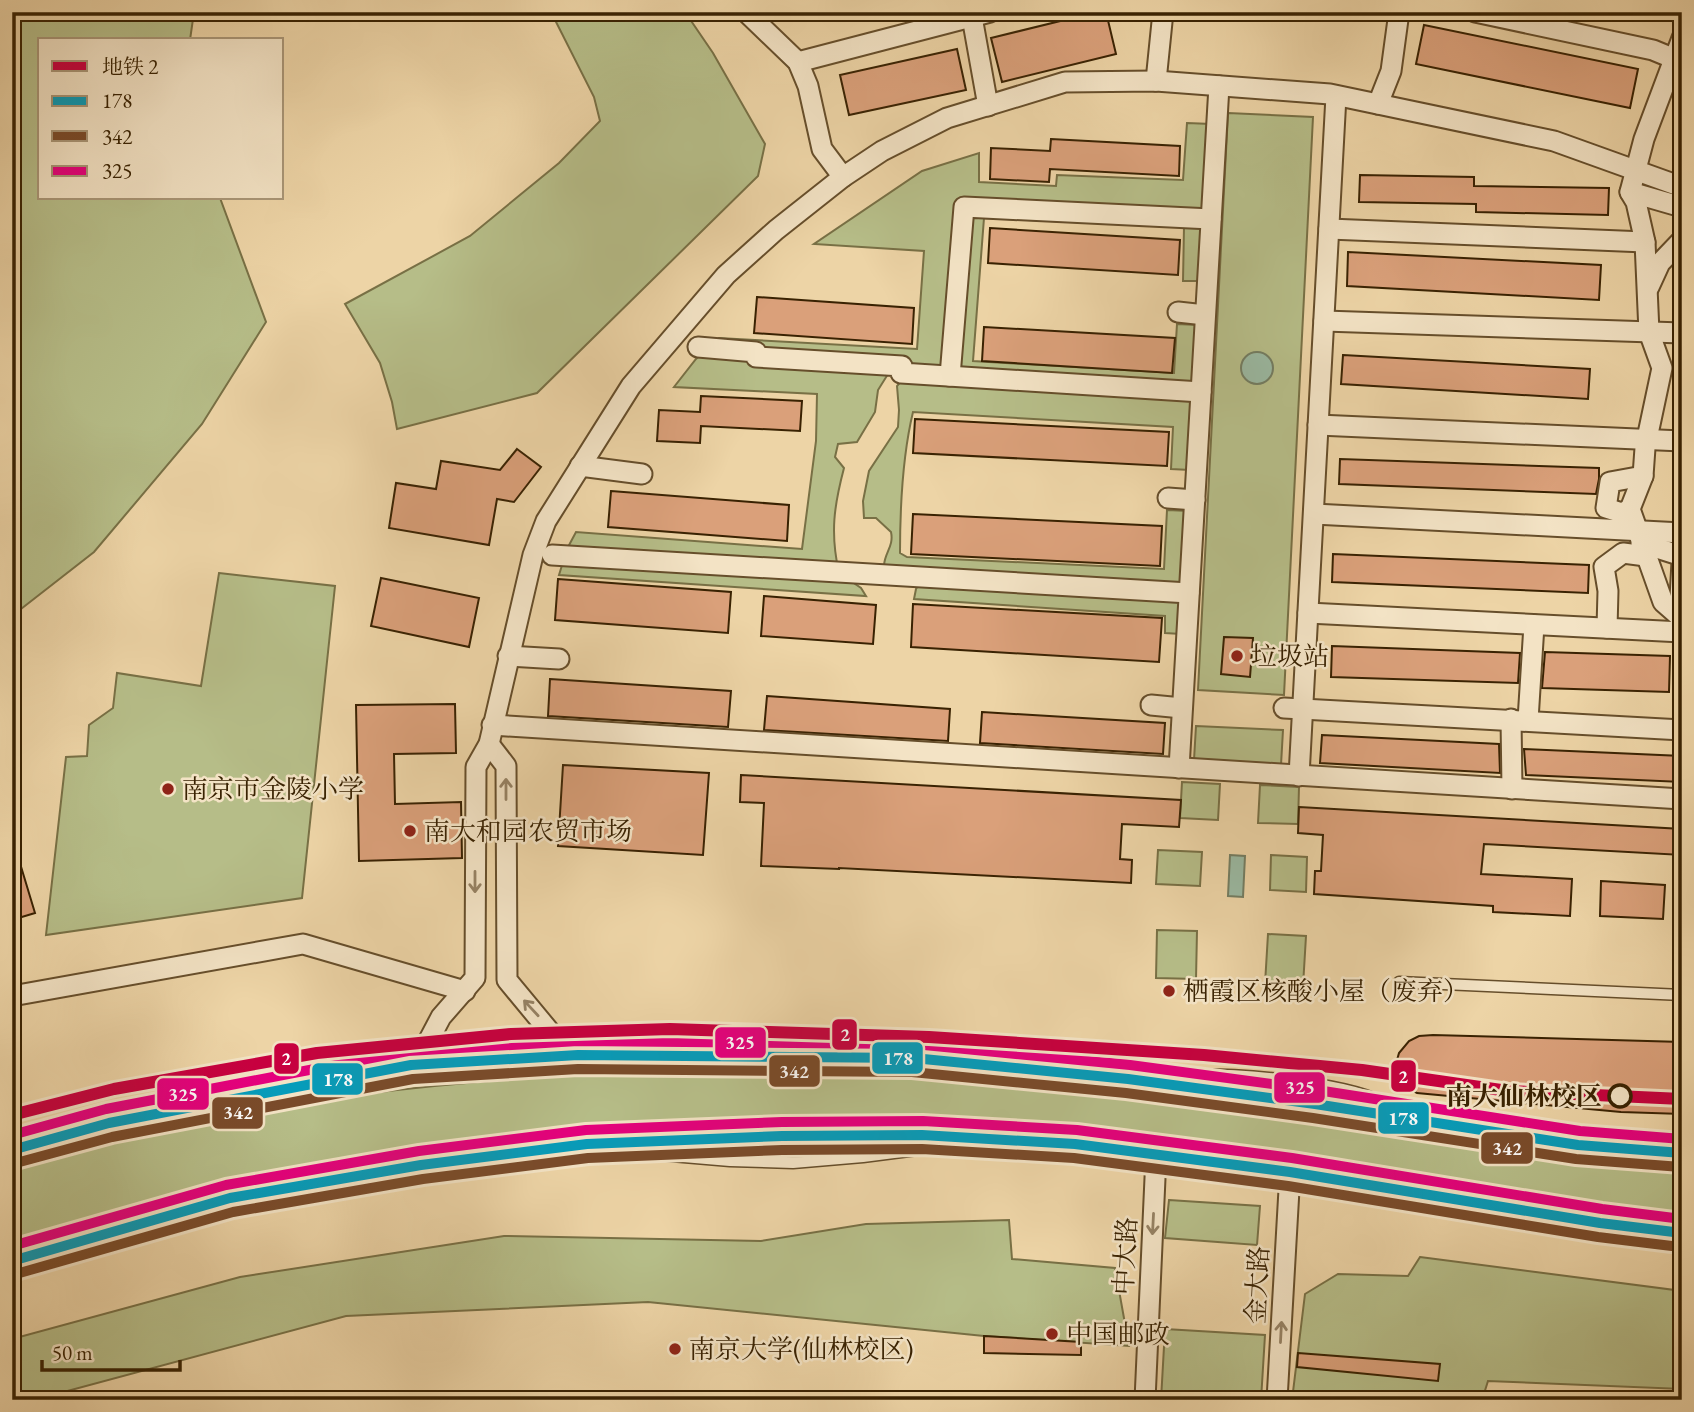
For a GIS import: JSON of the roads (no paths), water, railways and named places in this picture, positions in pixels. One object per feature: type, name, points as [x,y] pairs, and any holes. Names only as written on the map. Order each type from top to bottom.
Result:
[{"type":"main road","points":[[12,1150],[109,1123],[411,1065],[578,1055],[913,1058],[1128,1079],[1578,1145],[1682,1153]]},
{"type":"main road","points":[[12,1261],[230,1198],[421,1165],[592,1143],[782,1136],[922,1135],[1075,1144],[1290,1172],[1600,1223],[1682,1233]]},
{"type":"street","points":[[746,12],[798,62],[808,86],[822,149],[843,177]]},
{"type":"street","points":[[1156,81],[1163,12]]},
{"type":"street","points":[[1378,104],[1391,71],[1399,12]]},
{"type":"street","points":[[1475,12],[1653,50],[1678,61]]},
{"type":"street","points":[[798,62],[981,15],[988,106]]},
{"type":"street","points":[[1681,624],[1663,602],[1630,509],[1643,476],[1647,439],[1662,368],[1649,331],[1645,243],[1636,202],[1630,192],[1634,170],[1678,61],[1682,38]]},
{"type":"street","points":[[411,1065],[422,1053],[441,1017],[475,978],[476,766],[490,734],[533,555],[546,521],[631,386],[726,275],[776,230],[843,177],[912,135],[947,118],[1065,82],[1156,81],[1336,96],[1378,104],[1554,141],[1682,187]]},
{"type":"street","points":[[1179,768],[1219,86]]},
{"type":"street","points":[[1299,776],[1293,709],[1308,613],[1336,96]]},
{"type":"street","points":[[1630,192],[1682,207]]},
{"type":"street","points":[[950,376],[964,207],[1211,219]]},
{"type":"street","points":[[1329,229],[1645,243]]},
{"type":"street","points":[[1647,292],[1660,263],[1682,240]]},
{"type":"street","points":[[1178,312],[1205,315]]},
{"type":"street","points":[[1324,321],[1682,333]]},
{"type":"street","points":[[698,347],[756,352],[756,357],[902,366],[901,373],[1201,393]]},
{"type":"street","points":[[1318,425],[1682,441]]},
{"type":"street","points":[[580,466],[642,474]]},
{"type":"street","points":[[1630,509],[1622,513],[1606,508],[1610,482],[1643,476]]},
{"type":"street","points":[[1168,498],[1195,500]]},
{"type":"street","points":[[1314,514],[1642,543],[1682,556]]},
{"type":"street","points":[[1608,628],[1608,591],[1604,568],[1642,543],[1682,533]]},
{"type":"street","points":[[552,555],[1189,593]]},
{"type":"street","points":[[1681,624],[1682,562]]},
{"type":"street","points":[[1308,613],[1608,628],[1681,624]]},
{"type":"street","points":[[1512,789],[1534,625]]},
{"type":"street","points":[[508,656],[559,659]]},
{"type":"street","points":[[1151,705],[1182,708]]},
{"type":"street","points":[[1293,709],[1682,730]]},
{"type":"street","points":[[490,734],[1179,768],[1682,799]]},
{"type":"street","points":[[490,734],[506,766],[507,980],[560,1044],[578,1055]]},
{"type":"street","points":[[12,996],[303,944],[465,991]]},
{"type":"street","name":"中大路","points":[[1145,1400],[1156,1156]]},
{"type":"street","name":"金大路","points":[[1277,1400],[1290,1172]]},
{"type":"lane","points":[[1399,982],[1682,995]]},
{"type":"metro line","name":"2","points":[[12,1115],[114,1089],[317,1053],[511,1034],[670,1029],[929,1037],[1204,1055],[1362,1070],[1508,1091],[1682,1099]]},
{"type":"place","name":"垃圾站","points":[[1237,656]]},
{"type":"place","name":"南京市金陵小学","points":[[168,789]]},
{"type":"place","name":"南大和园农贸市场","points":[[410,831]]},
{"type":"place","name":"栖霞区核酸小屋（废弃）","points":[[1169,991]]},
{"type":"place","name":"南大仙林校区","points":[[1620,1096]]},
{"type":"place","name":"中国邮政","points":[[1052,1334]]},
{"type":"place","name":"南京大学(仙林校区)","points":[[675,1349]]}]
